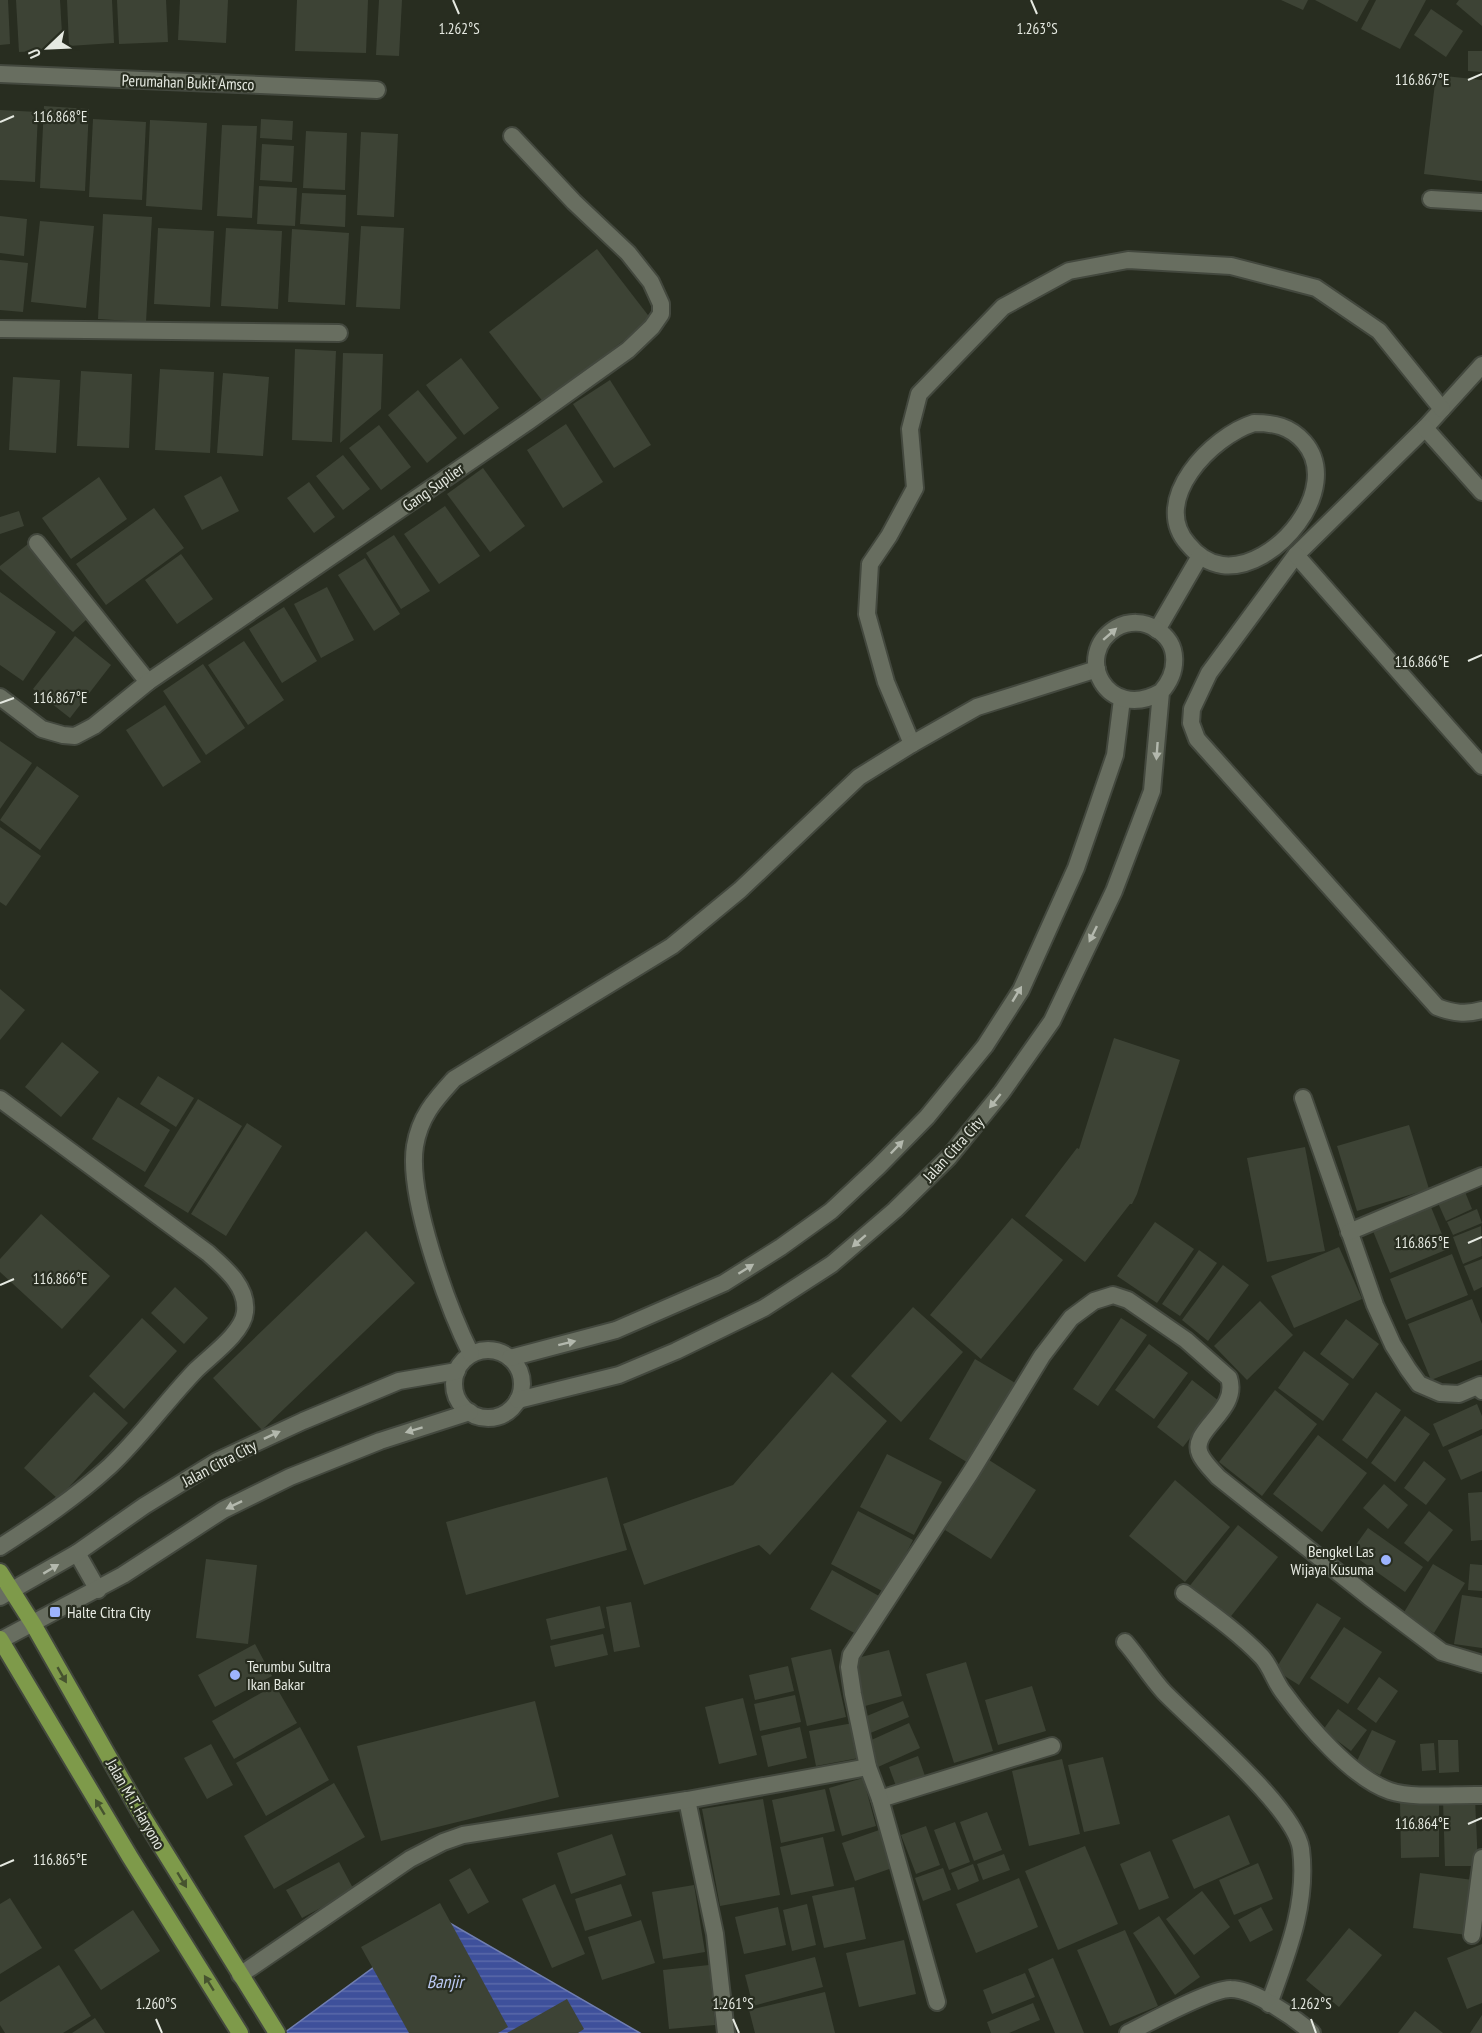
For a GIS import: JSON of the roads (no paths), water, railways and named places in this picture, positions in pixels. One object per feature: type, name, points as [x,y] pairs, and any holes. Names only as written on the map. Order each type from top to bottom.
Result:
[{"type":"main road","name":"Jalan M.T. Haryono","points":[[0,1572],[6,1594],[33,1624],[140,1812],[277,2033]]},
{"type":"main road","name":"Jalan M.T. Haryono","points":[[0,1640],[130,1857],[240,2033]]},
{"type":"street","name":"Perumahan Bukit Amsco","points":[[0,74],[377,90]]},
{"type":"street","name":"Gang Suplier","points":[[0,697],[42,729],[75,736],[94,726],[148,682],[529,421],[628,350],[652,327],[661,314],[661,304],[651,282],[628,253],[574,202],[512,136]]},
{"type":"street","points":[[1431,199],[1482,202]]},
{"type":"street","points":[[912,744],[886,682],[867,614],[870,564],[889,536],[915,488],[910,429],[919,394],[1003,306],[1069,271],[1116,262],[1128,260],[1231,266],[1316,288],[1379,331],[1442,408]]},
{"type":"street","points":[[0,329],[339,333]]},
{"type":"street","points":[[1482,365],[1425,429],[1296,555],[1209,673],[1192,709],[1191,723],[1197,739],[1437,1007],[1448,1012],[1468,1014],[1482,1010]]},
{"type":"street","points":[[1270,423],[1284,427],[1298,435],[1308,446],[1314,460],[1316,475],[1309,505],[1296,527],[1268,552],[1245,562],[1222,565],[1200,556],[1185,541],[1178,527],[1176,512],[1178,497],[1196,465],[1225,437],[1247,425],[1270,423]]},
{"type":"street","points":[[1425,429],[1482,492]]},
{"type":"street","points":[[37,543],[148,682]]},
{"type":"street","points":[[1296,555],[1482,766]]},
{"type":"street","points":[[1161,692],[1149,699],[1136,701],[1122,699],[1106,687],[1097,669],[1097,655],[1101,642],[1110,632],[1122,625],[1136,622],[1149,625],[1157,630],[1200,556]]},
{"type":"street","name":"Jalan Citra City","points":[[518,1400],[619,1375],[676,1351],[764,1308],[832,1264],[895,1210],[949,1157],[1002,1092],[1052,1021],[1114,891],[1152,791],[1161,692],[1170,682],[1174,669],[1174,656],[1170,643],[1157,630]]},
{"type":"street","points":[[471,1354],[460,1332],[435,1260],[423,1220],[415,1174],[415,1145],[428,1109],[454,1079],[672,946],[740,890],[860,777],[977,707],[1097,669]]},
{"type":"street","points":[[510,1358],[616,1330],[724,1283],[781,1247],[831,1211],[927,1117],[985,1046],[1021,990],[1076,868],[1090,829],[1115,755],[1122,699]]},
{"type":"street","points":[[1303,1098],[1375,1305],[1393,1345],[1419,1384],[1434,1391],[1450,1395],[1481,1386]]},
{"type":"street","points":[[0,1099],[208,1253],[235,1279],[245,1303],[243,1322],[233,1335],[195,1371],[111,1464],[58,1509],[0,1546]]},
{"type":"street","points":[[1349,1232],[1482,1176]]},
{"type":"street","points":[[937,2002],[880,1799],[868,1767],[849,1667],[854,1647],[971,1472],[1042,1356],[1071,1318],[1094,1301],[1113,1295],[1128,1300],[1186,1340],[1229,1378],[1230,1392],[1226,1406],[1202,1436],[1198,1446],[1203,1459],[1218,1477],[1442,1652],[1482,1664]]},
{"type":"street","points":[[487,1349],[499,1351],[510,1358],[522,1377],[522,1388],[518,1400],[511,1410],[501,1416],[477,1417],[459,1402],[454,1379],[457,1371],[465,1358],[487,1349]]},
{"type":"street","name":"Jalan Citra City","points":[[6,1594],[77,1553],[144,1506],[217,1461],[303,1421],[399,1381],[457,1371]]},
{"type":"street","points":[[0,1640],[98,1590],[174,1544],[223,1510],[290,1477],[380,1441],[470,1412]]},
{"type":"street","points":[[77,1553],[98,1590]]},
{"type":"street","points":[[1184,1593],[1224,1622],[1263,1659],[1282,1691],[1299,1711],[1343,1760],[1365,1778],[1386,1789],[1404,1794],[1482,1795]]},
{"type":"street","points":[[1125,1642],[1162,1690],[1251,1778],[1284,1815],[1300,1847],[1302,1890],[1297,1925],[1269,2004]]},
{"type":"street","points":[[880,1799],[1052,1746]]},
{"type":"street","points":[[240,1975],[386,1874],[425,1850],[463,1835],[687,1800],[868,1767]]},
{"type":"street","points":[[687,1800],[715,1934],[726,2033]]},
{"type":"street","points":[[1472,1935],[1482,1858]]},
{"type":"street","points":[[1128,2033],[1214,1992],[1230,1989],[1250,1993],[1312,2033]]},
{"type":"water","name":"Banjir","points":[[441,1918],[640,2033],[284,2033]]},
{"type":"place","name":"Bengkel Las Wijaya Kusuma","points":[[1386,1560]]},
{"type":"place","name":"Halte Citra City","points":[[55,1612]]},
{"type":"place","name":"Terumbu Sultra Ikan Bakar","points":[[235,1675]]}]
